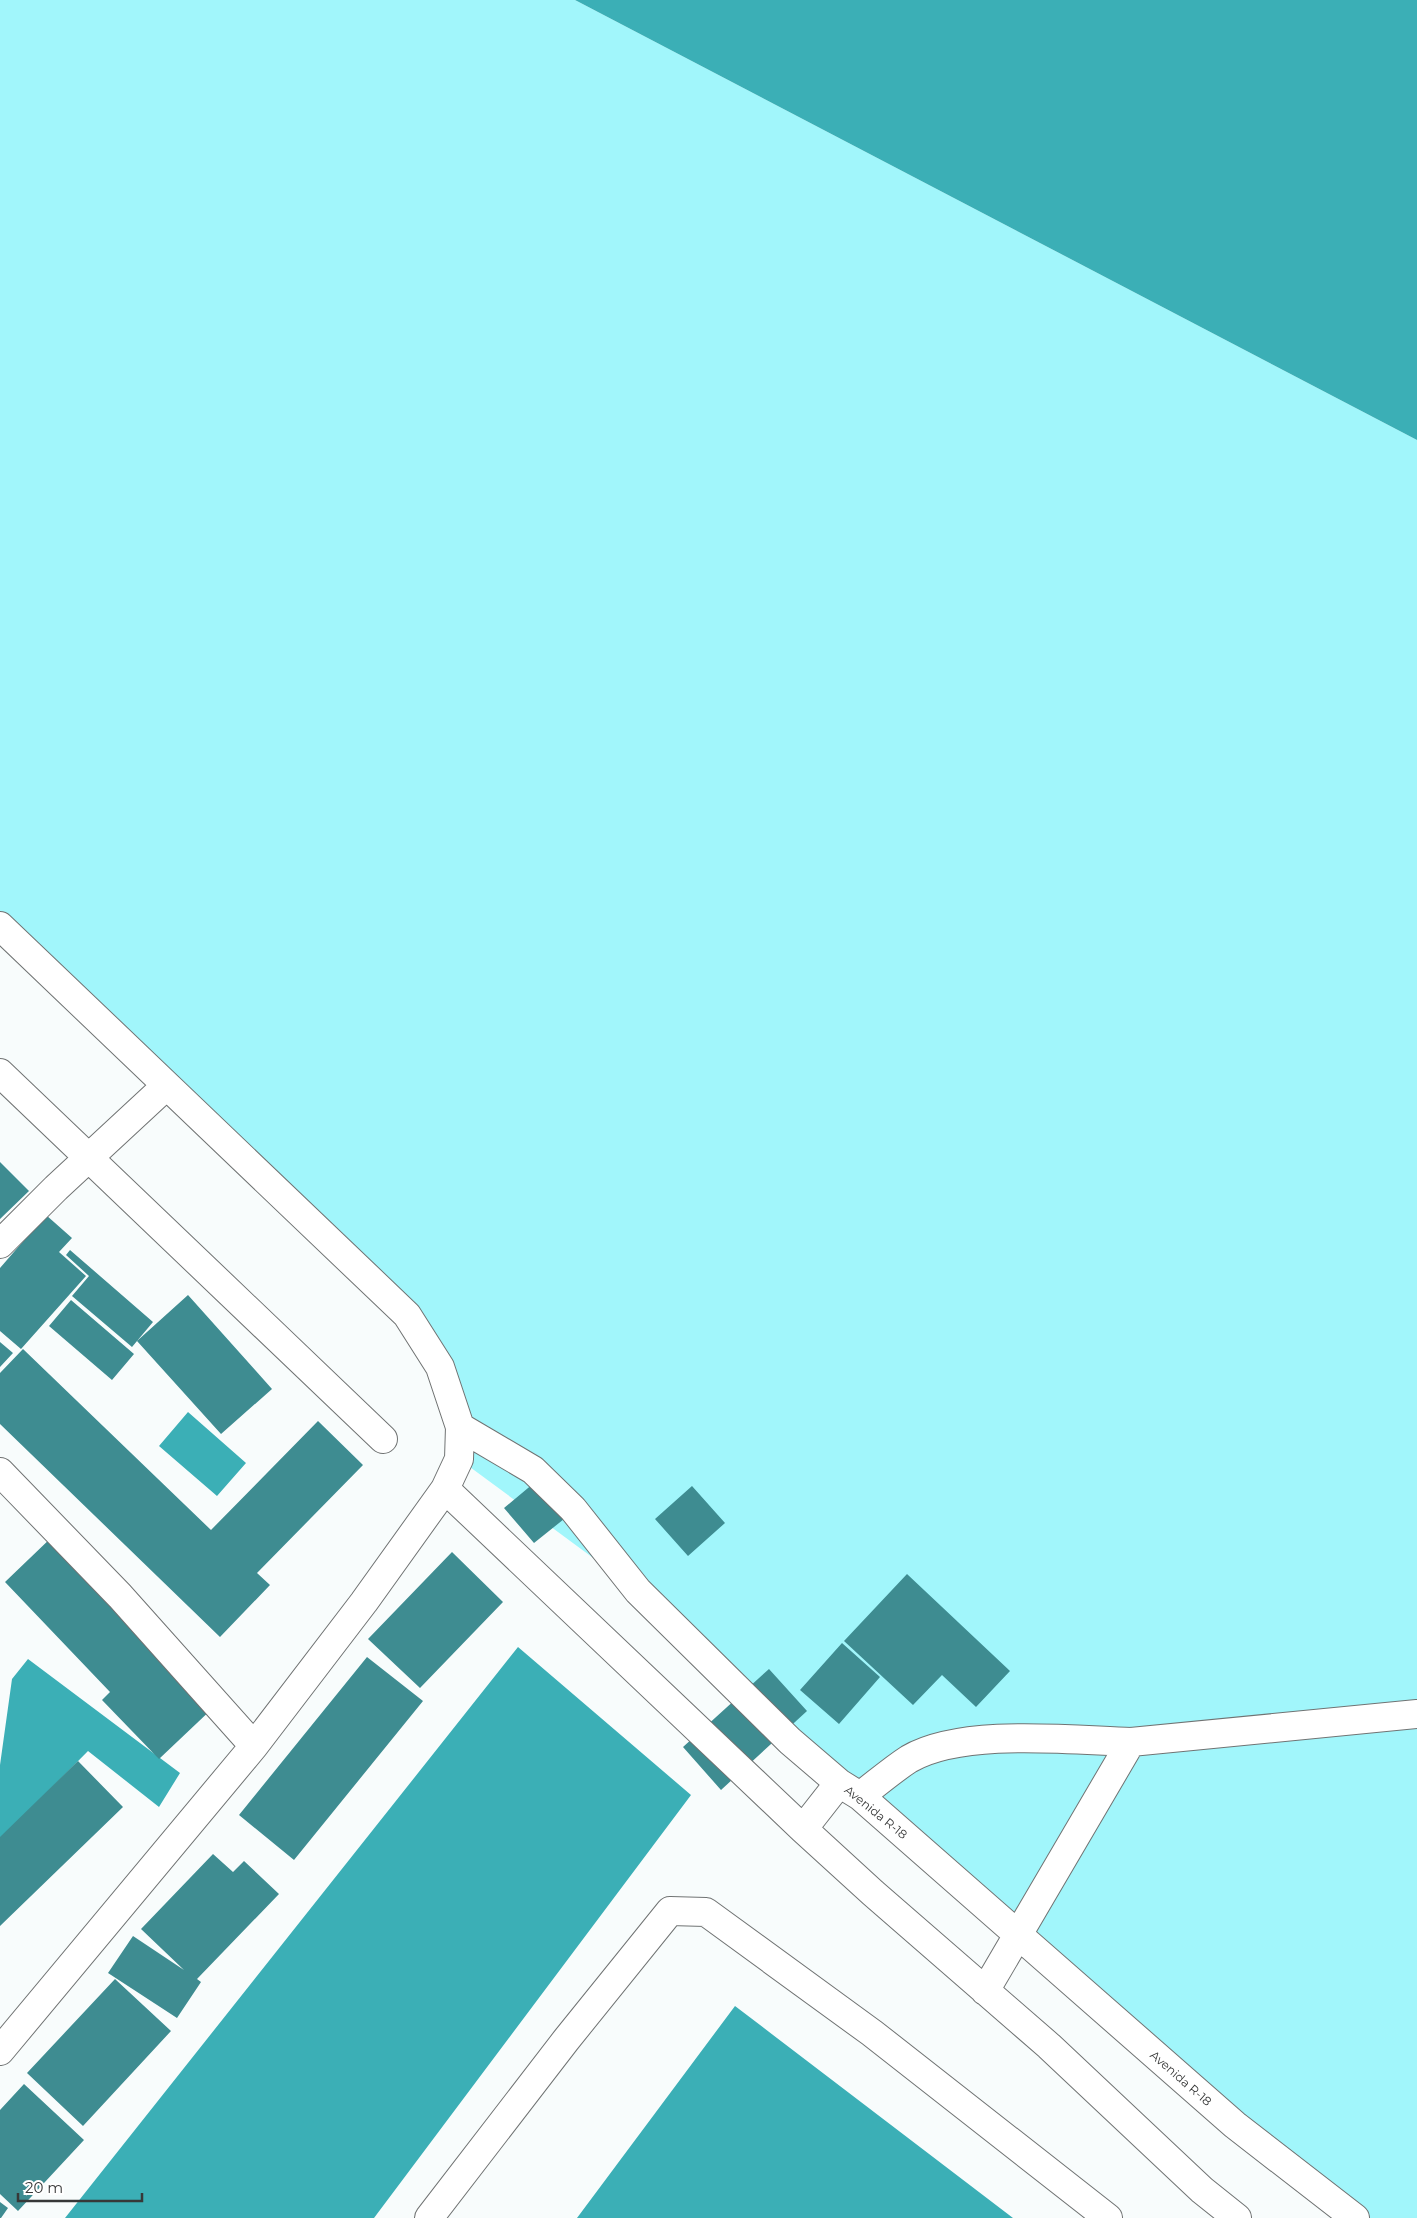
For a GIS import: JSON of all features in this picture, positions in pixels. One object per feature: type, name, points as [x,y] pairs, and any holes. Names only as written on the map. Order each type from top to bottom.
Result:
[{"type":"street","points":[[0,926],[407,1315],[440,1367],[460,1427],[459,1459],[445,1489],[364,1602],[254,1746],[0,2051]]},
{"type":"street","points":[[0,1073],[383,1439]]},
{"type":"street","points":[[0,1244],[88,1158],[166,1086]]},
{"type":"street","points":[[460,1427],[533,1470],[573,1509],[638,1591],[790,1741],[850,1790],[910,1759],[952,1743],[999,1738],[1131,1742],[1417,1714]]},
{"type":"street","points":[[0,1472],[120,1596],[254,1746]]},
{"type":"street","points":[[445,1489],[803,1829],[1049,2046],[1202,2190],[1237,2218]]},
{"type":"street","points":[[985,1991],[1131,1742]]},
{"type":"street","name":"Avenida R-18","points":[[803,1829],[850,1790],[1235,2125],[1354,2218]]},
{"type":"street","points":[[430,2218],[566,2040],[670,1910],[706,1912],[872,2033],[1108,2218]]},
{"type":"shaded area","points":[[0,0],[575,0],[1417,440],[1417,2218],[1353,2218],[638,1591],[459,1459],[440,1367],[0,926]]},
{"type":"shaded area","points":[[575,0],[1417,0],[1417,440]]},
{"type":"shaded area","points":[[188,1412],[246,1463],[217,1496],[159,1446]]},
{"type":"shaded area","points":[[518,1647],[691,1795],[374,2218],[65,2218]]},
{"type":"shaded area","points":[[28,1659],[180,1773],[159,1807],[88,1751],[0,1840],[0,1765],[12,1679]]},
{"type":"shaded area","points":[[735,2006],[1013,2218],[577,2218]]},
{"type":"building","points":[[0,1162],[29,1191],[0,1219]]},
{"type":"building","points":[[46,1215],[72,1238],[59,1252],[86,1276],[21,1349],[0,1331],[0,1268]]},
{"type":"building","points":[[70,1250],[153,1322],[132,1347],[72,1296],[89,1276],[66,1255]]},
{"type":"building","points":[[188,1295],[272,1389],[221,1434],[137,1341]]},
{"type":"building","points":[[71,1300],[134,1354],[112,1380],[49,1326]]},
{"type":"building","points":[[0,1342],[13,1353],[0,1367]]},
{"type":"building","points":[[23,1349],[211,1530],[318,1421],[363,1465],[257,1573],[270,1585],[220,1637],[0,1424],[0,1373]]},
{"type":"building","points":[[534,1483],[564,1519],[534,1543],[504,1508]]},
{"type":"building","points":[[692,1486],[725,1523],[688,1556],[655,1519]]},
{"type":"building","points":[[54,1535],[216,1705],[159,1759],[102,1700],[110,1692],[5,1582]]},
{"type":"building","points":[[452,1552],[503,1602],[420,1688],[368,1639]]},
{"type":"building","points":[[907,1574],[1010,1671],[976,1707],[942,1675],[913,1705],[844,1641]]},
{"type":"building","points":[[842,1643],[880,1677],[839,1724],[800,1690]]},
{"type":"building","points":[[367,1657],[423,1701],[294,1860],[239,1815]]},
{"type":"building","points":[[769,1669],[807,1711],[721,1790],[683,1747]]},
{"type":"building","points":[[78,1761],[123,1807],[0,1926],[0,1837]]},
{"type":"building","points":[[213,1854],[233,1872],[244,1861],[279,1894],[197,1979],[201,1982],[177,2018],[108,1973],[133,1936],[184,1970],[141,1929]]},
{"type":"building","points":[[115,1979],[171,2031],[83,2126],[27,2073]]},
{"type":"building","points":[[24,2084],[84,2140],[18,2211],[0,2194],[0,2110]]},
{"type":"building","points":[[0,2202],[8,2208],[1,2218],[0,2218]]}]
